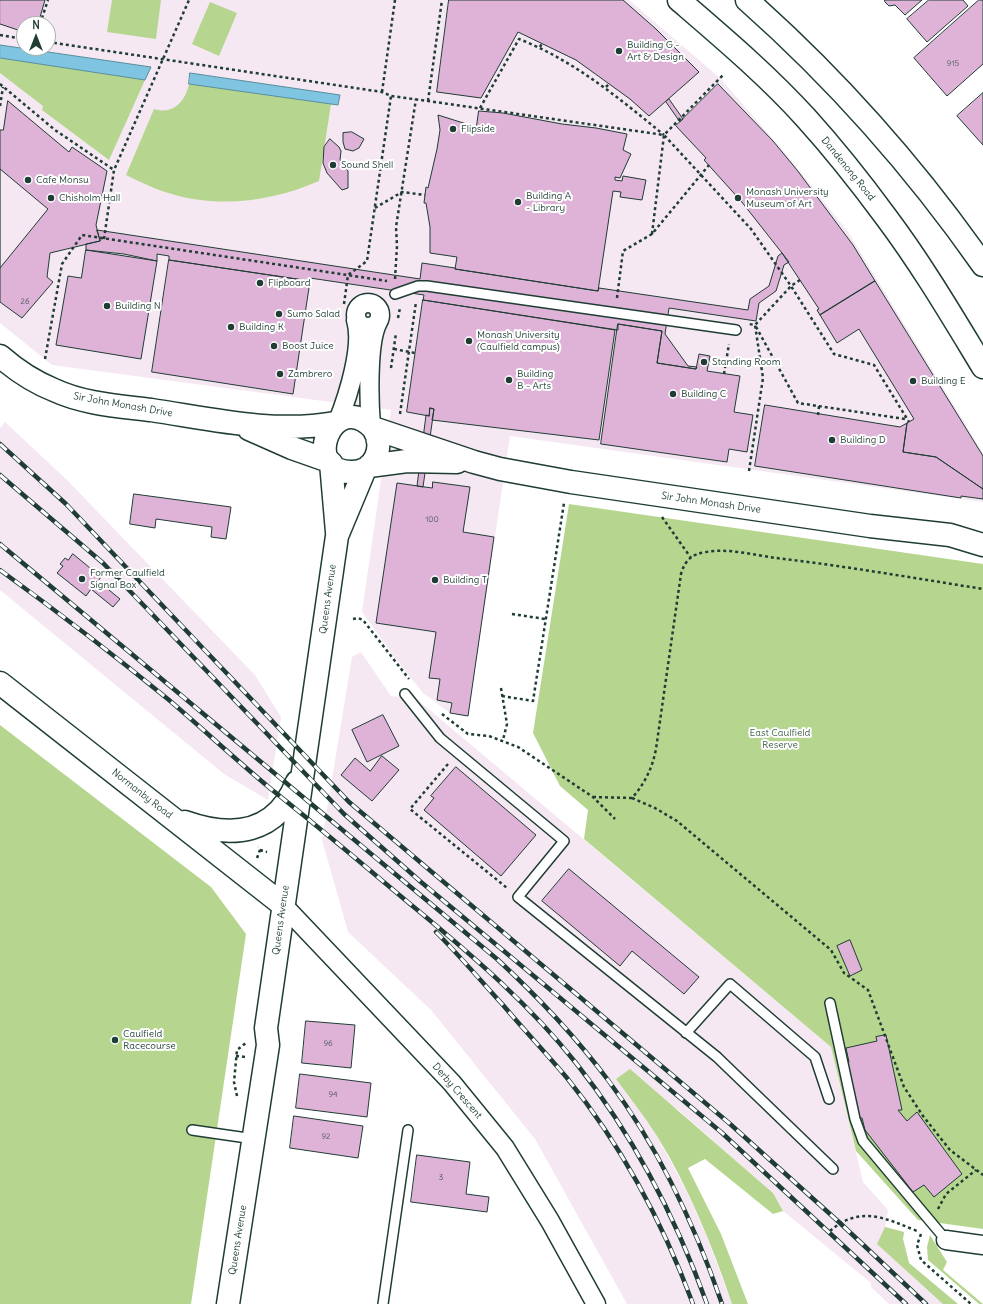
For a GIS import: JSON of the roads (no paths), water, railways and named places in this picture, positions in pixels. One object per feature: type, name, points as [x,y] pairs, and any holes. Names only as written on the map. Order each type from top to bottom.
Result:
[{"type":"main road","name":"Dandenong Road","points":[[679,0],[805,117],[841,160],[902,238],[983,367]]},
{"type":"main road","points":[[747,0],[772,22],[856,108],[920,183],[983,265]]},
{"type":"main road","name":"Sir John Monash Drive","points":[[0,356],[32,379],[54,391],[76,398],[233,422],[295,428],[336,422]]},
{"type":"main road","points":[[345,418],[357,418],[372,427],[377,434],[379,448],[374,461],[367,468],[347,472],[336,467],[330,462],[324,449],[324,441],[329,429],[336,422],[345,418]]},
{"type":"main road","name":"Sir John Monash Drive","points":[[233,422],[292,448],[330,462]]},
{"type":"main road","name":"Sir John Monash Drive","points":[[372,427],[474,462],[500,469],[579,483],[862,525],[950,535],[983,545]]},
{"type":"main road","name":"Sir John Monash Drive","points":[[367,468],[406,461],[474,462]]},
{"type":"main road","name":"Queens Avenue","points":[[228,1304],[268,1045],[266,1028],[337,536],[330,462]]},
{"type":"main road","name":"Queens Avenue","points":[[337,536],[367,468]]},
{"type":"main road","name":"Sir John Monash Drive","points":[[950,535],[983,530]]},
{"type":"main road","name":"Normanby Road","points":[[0,683],[283,905]]},
{"type":"main road","points":[[173,818],[205,829],[221,832],[240,832],[252,829],[271,819],[285,804],[295,786],[304,762]]},
{"type":"street","points":[[336,422],[348,393],[359,331],[356,320],[365,327],[374,326],[378,322],[373,336],[370,376],[372,427]]},
{"type":"street","name":"Derby Crescent","points":[[283,905],[452,1083],[505,1148],[550,1221],[596,1304]]},
{"type":"street","points":[[946,1240],[983,1245]]},
{"type":"lane","points":[[395,294],[418,286],[427,286],[734,330]]},
{"type":"lane","points":[[405,694],[440,738],[564,841],[518,898],[716,1057],[833,1169]]},
{"type":"lane","points":[[686,1033],[730,984],[815,1057],[829,1099]]},
{"type":"lane","points":[[830,1003],[855,1119],[863,1141],[929,1222],[946,1240]]},
{"type":"lane","points":[[192,1130],[254,1139]]},
{"type":"lane","points":[[383,1304],[408,1130]]},
{"type":"water","points":[[0,45],[16,47],[16,56],[56,56],[56,53],[151,67],[145,80],[0,58]]},
{"type":"water","points":[[190,73],[340,95],[338,105],[189,84]]},
{"type":"railway","points":[[0,444],[66,504],[349,802],[729,1123],[840,1223],[926,1304]]},
{"type":"railway","points":[[0,475],[103,563],[344,814],[421,882],[721,1132],[906,1304]]},
{"type":"railway","points":[[0,544],[497,959],[527,987],[569,1032],[608,1080],[643,1132],[659,1159],[687,1216],[700,1245],[722,1304]]},
{"type":"railway","points":[[0,570],[86,634],[169,700],[258,778],[458,944],[520,1001],[558,1041],[597,1090],[634,1148],[667,1209],[695,1272],[707,1304]]},
{"type":"railway","points":[[436,932],[470,968],[567,1078],[605,1130],[623,1158],[654,1215],[693,1304]]},
{"type":"place","name":"Building G - Art & Design","points":[[619,51]]},
{"type":"place","name":"Flipside","points":[[453,129]]},
{"type":"place","name":"Sound Shell","points":[[333,165]]},
{"type":"place","name":"Cafe Monsu","points":[[28,180]]},
{"type":"place","name":"Chisholm Hall","points":[[51,198]]},
{"type":"place","name":"Monash University Museum of Art","points":[[738,198]]},
{"type":"place","name":"Building A - Library","points":[[518,202]]},
{"type":"place","name":"Flipboard","points":[[260,283]]},
{"type":"place","name":"Building N","points":[[107,306]]},
{"type":"place","name":"Sumo Salad","points":[[279,314]]},
{"type":"place","name":"Building K","points":[[231,327]]},
{"type":"place","name":"Monash University (Caulfield campus)","points":[[469,341]]},
{"type":"place","name":"Boost Juice","points":[[274,346]]},
{"type":"place","name":"Standing Room","points":[[704,362]]},
{"type":"place","name":"Zambrero","points":[[280,374]]},
{"type":"place","name":"Building B - Arts","points":[[509,380]]},
{"type":"place","name":"Building E","points":[[913,381]]},
{"type":"place","name":"Building C","points":[[673,394]]},
{"type":"place","name":"Building D","points":[[832,440]]},
{"type":"place","name":"Former Caulfield Signal Box","points":[[82,579]]},
{"type":"place","name":"Building T","points":[[435,580]]},
{"type":"place","name":"Caulfield Racecourse","points":[[115,1040]]},
{"type":"park label","name":"East Caulfield Reserve","points":[[780,738]]}]
